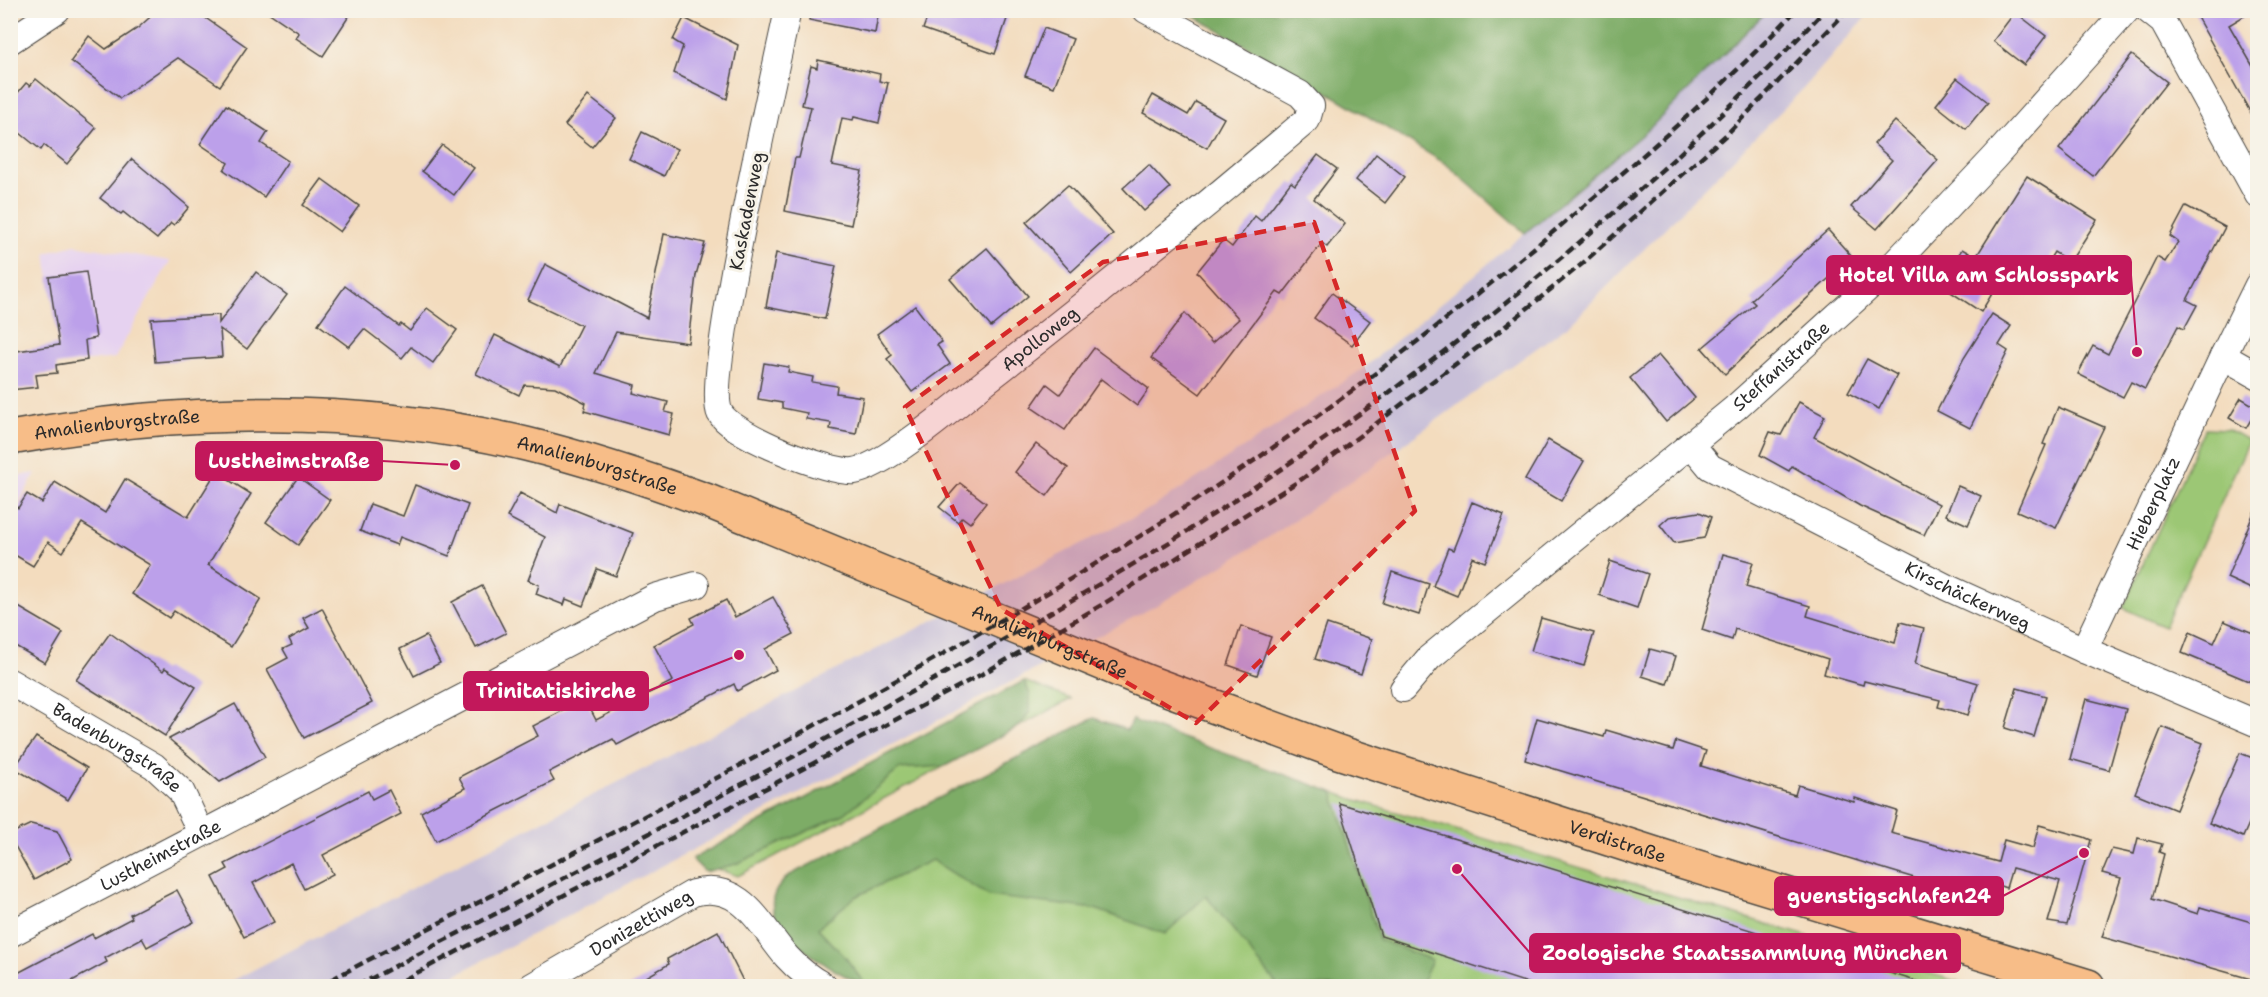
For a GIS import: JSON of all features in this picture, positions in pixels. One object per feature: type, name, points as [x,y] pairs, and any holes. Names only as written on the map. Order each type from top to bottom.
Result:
[{"type":"main road","name":"Amalienburgstraße","points":[[10,438],[125,420],[228,415],[344,417],[440,428],[525,444],[652,480],[708,501],[1149,682]]},
{"type":"main road","name":"Verdistraße","points":[[1149,682],[1407,775],[2088,987]]},
{"type":"street","points":[[10,41],[57,10]]},
{"type":"street","name":"Kaskadenweg","points":[[720,413],[717,393],[722,338],[788,10]]},
{"type":"street","name":"Apolloweg","points":[[720,413],[736,429],[760,443],[822,465],[852,471],[877,463],[934,422],[1151,252],[1307,120],[1311,106],[1300,94],[1146,10]]},
{"type":"street","name":"Steffanistraße","points":[[1403,689],[1429,658],[1691,444],[1892,266],[1994,158],[2127,10]]},
{"type":"street","points":[[2148,10],[2163,22],[2258,195]]},
{"type":"street","name":"Hieberplatz","points":[[2084,650],[2258,285]]},
{"type":"street","points":[[2223,356],[2258,376]]},
{"type":"street","name":"Kirschäckerweg","points":[[1691,444],[1710,467],[1946,587],[2084,650],[2258,724]]},
{"type":"street","name":"Lustheimstraße","points":[[10,934],[655,597],[696,585]]},
{"type":"street","name":"Badenburgstraße","points":[[10,682],[154,766],[181,791],[201,833]]},
{"type":"street","name":"Donizettiweg","points":[[532,987],[693,893],[708,889],[724,891],[737,899],[755,915],[788,958],[824,987]]},
{"type":"highlighted area","points":[[1314,222],[1415,511],[1196,723],[1001,609],[905,407],[1103,262]]},
{"type":"shaded area","points":[[1767,11],[1871,11],[1803,89],[1570,324],[1369,469],[1269,537],[1159,604],[434,986],[222,986],[1155,506],[1364,368],[1652,126]]},
{"type":"shaded area","points":[[75,245],[170,261],[115,358],[56,365],[57,373],[35,368],[32,349],[59,344],[46,253]]},
{"type":"shaded area","points":[[36,473],[11,516],[11,477]]},
{"type":"green space","points":[[1185,11],[1767,11],[1652,126],[1525,233],[1446,164],[1341,100]]},
{"type":"green space","points":[[2205,428],[2228,429],[2249,441],[2164,627],[2123,608]]},
{"type":"green space","points":[[1024,681],[1071,699],[738,876],[717,869],[705,872],[692,859]]},
{"type":"green space","points":[[1024,681],[1030,694],[1030,711],[1020,726],[945,766],[900,769],[844,814],[736,864],[705,872],[692,859]]},
{"type":"green space","points":[[1094,718],[1127,730],[1132,720],[1224,755],[1350,798],[1972,986],[866,986],[807,952],[781,926],[774,913],[773,899],[777,889],[788,876]]},
{"type":"green space","points":[[1094,718],[1127,730],[1132,720],[1333,792],[1379,940],[1432,960],[1421,986],[1278,986],[1206,896],[1165,934],[1095,909],[989,896],[932,860],[855,897],[818,928],[846,958],[866,986],[839,973],[807,952],[781,927],[774,913],[773,899],[777,889],[788,876]]},
{"type":"building","points":[[158,10],[194,10],[247,47],[220,86],[178,58],[120,98],[71,61],[89,36],[106,49],[138,28]]},
{"type":"building","points":[[265,10],[353,10],[323,56],[296,38],[299,33]]},
{"type":"building","points":[[810,10],[879,10],[875,33],[809,20]]},
{"type":"building","points":[[930,10],[1010,10],[995,54],[923,29]]},
{"type":"building","points":[[2193,10],[2254,10],[2229,25],[2258,75],[2258,126]]},
{"type":"building","points":[[2015,12],[2046,36],[2024,65],[1993,41]]},
{"type":"building","points":[[684,18],[738,45],[727,99],[674,73],[683,46],[673,40]]},
{"type":"building","points":[[1044,28],[1073,39],[1054,87],[1025,76]]},
{"type":"building","points":[[2132,55],[2167,82],[2093,176],[2059,149]]},
{"type":"building","points":[[818,60],[880,74],[879,81],[888,83],[879,123],[854,117],[853,120],[842,118],[832,165],[862,171],[851,225],[785,211],[795,158],[799,158],[811,107],[802,105],[811,66],[817,68]]},
{"type":"building","points":[[1957,78],[1988,102],[1966,129],[1936,105]]},
{"type":"building","points":[[36,79],[96,128],[67,164],[44,145],[41,150],[10,125],[10,102],[26,83],[30,86]]},
{"type":"building","points":[[1153,95],[1188,115],[1196,102],[1224,118],[1207,148],[1143,113]]},
{"type":"building","points":[[588,96],[616,118],[592,147],[565,125]]},
{"type":"building","points":[[226,105],[268,132],[261,143],[288,161],[264,197],[224,170],[228,163],[200,144]]},
{"type":"building","points":[[1895,121],[1938,160],[1877,229],[1851,207],[1892,160],[1874,144]]},
{"type":"building","points":[[642,132],[677,149],[664,176],[629,159]]},
{"type":"building","points":[[442,145],[474,168],[454,195],[422,171]]},
{"type":"building","points":[[1376,154],[1405,177],[1385,203],[1356,180]]},
{"type":"building","points":[[1318,155],[1337,169],[1314,199],[1345,224],[1327,247],[1322,243],[1282,295],[1277,292],[1200,394],[1151,358],[1185,313],[1212,343],[1239,319],[1197,272],[1223,240],[1232,247],[1255,216],[1261,221],[1291,182],[1295,185]]},
{"type":"building","points":[[132,159],[189,207],[174,225],[171,223],[157,239],[123,212],[121,214],[100,198]]},
{"type":"building","points":[[1149,165],[1170,188],[1144,211],[1123,188]]},
{"type":"building","points":[[2027,176],[2097,220],[2070,262],[2054,252],[2033,286],[2007,269],[1981,312],[1940,285],[1962,249],[1976,257]]},
{"type":"building","points":[[322,179],[359,206],[340,232],[303,205]]},
{"type":"building","points":[[1068,185],[1113,234],[1071,272],[1026,222]]},
{"type":"building","points":[[2186,206],[2225,227],[2187,300],[2197,305],[2184,329],[2178,326],[2145,389],[2131,382],[2123,397],[2078,374],[2093,346],[2108,354],[2157,257],[2165,262],[2178,242],[2170,236]]},
{"type":"building","points":[[1828,230],[1852,257],[1725,374],[1702,348],[1755,304],[1751,300]]},
{"type":"building","points":[[664,234],[705,243],[696,275],[688,343],[616,332],[596,373],[635,385],[633,393],[668,402],[665,412],[674,414],[669,435],[584,411],[586,403],[555,387],[524,385],[519,395],[476,374],[495,335],[560,367],[581,325],[528,300],[545,264],[647,318]]},
{"type":"building","points":[[987,248],[1028,296],[991,327],[950,279]]},
{"type":"building","points":[[776,253],[836,266],[825,319],[766,307]]},
{"type":"building","points":[[86,272],[96,338],[85,340],[87,360],[56,365],[57,373],[36,375],[38,387],[10,390],[10,352],[59,345],[49,277]]},
{"type":"building","points":[[256,272],[287,295],[247,349],[220,329],[222,357],[155,362],[151,319],[219,315],[219,323]]},
{"type":"building","points":[[345,286],[399,326],[401,324],[410,331],[427,308],[457,330],[433,363],[411,347],[402,358],[364,329],[349,347],[318,324]]},
{"type":"building","points":[[1332,293],[1370,321],[1352,345],[1314,318]]},
{"type":"building","points":[[915,306],[942,342],[937,345],[950,364],[912,392],[887,359],[892,355],[877,334]]},
{"type":"building","points":[[1992,314],[2011,326],[1999,345],[2008,351],[1970,428],[1937,411],[1964,358]]},
{"type":"building","points":[[1094,348],[1149,389],[1137,406],[1101,379],[1065,430],[1031,407],[1047,384],[1060,394]]},
{"type":"building","points":[[1658,355],[1695,398],[1666,422],[1630,378]]},
{"type":"building","points":[[1867,359],[1897,375],[1879,409],[1848,393]]},
{"type":"building","points":[[764,363],[789,367],[788,372],[813,377],[812,382],[837,386],[836,393],[863,397],[856,434],[830,429],[831,423],[806,419],[807,413],[782,408],[782,403],[758,399]]},
{"type":"building","points":[[2241,398],[2258,408],[2246,428],[2229,418]]},
{"type":"building","points":[[1799,402],[1825,416],[1814,437],[1939,504],[1924,535],[1860,506],[1792,466],[1789,471],[1760,455],[1770,432],[1781,435]]},
{"type":"building","points":[[2058,407],[2104,427],[2056,528],[2017,511],[2046,445],[2043,444]]},
{"type":"building","points":[[1548,440],[1584,461],[1561,501],[1525,480]]},
{"type":"building","points":[[1036,444],[1068,468],[1047,496],[1015,472]]},
{"type":"building","points":[[216,472],[251,494],[208,565],[261,599],[231,647],[174,611],[169,618],[132,594],[150,565],[82,523],[63,552],[48,542],[33,566],[10,552],[10,503],[18,508],[27,494],[42,503],[55,482],[105,513],[125,479],[188,517]]},
{"type":"building","points":[[298,477],[330,500],[298,545],[266,522]]},
{"type":"building","points":[[960,483],[986,503],[970,523],[962,517],[958,522],[939,507]]},
{"type":"building","points":[[415,485],[468,505],[449,556],[400,537],[397,545],[360,531],[370,504],[403,516]]},
{"type":"building","points":[[1958,486],[1981,496],[1968,525],[1946,515]]},
{"type":"building","points":[[520,493],[557,513],[560,504],[633,533],[616,576],[597,569],[583,606],[566,599],[564,605],[536,594],[539,585],[528,580],[545,537],[507,517]]},
{"type":"building","points":[[1472,502],[1504,515],[1485,562],[1472,557],[1457,596],[1433,586],[1448,548],[1453,550]]},
{"type":"building","points":[[2258,505],[2258,592],[2227,578]]},
{"type":"building","points":[[1699,512],[1711,517],[1704,538],[1674,543],[1660,525],[1669,517]]},
{"type":"building","points":[[1723,554],[1753,562],[1746,587],[1810,606],[1807,616],[1895,643],[1900,622],[1924,628],[1915,664],[1978,683],[1968,715],[1938,707],[1940,700],[1864,681],[1863,685],[1824,674],[1828,659],[1735,629],[1732,640],[1702,630]]},
{"type":"building","points":[[1610,561],[1648,574],[1637,608],[1599,595]]},
{"type":"building","points":[[1392,572],[1429,584],[1419,615],[1382,603]]},
{"type":"building","points":[[482,586],[506,633],[476,648],[452,602]]},
{"type":"building","points":[[773,597],[794,634],[765,649],[776,670],[737,691],[734,684],[617,745],[613,739],[549,772],[554,781],[436,841],[421,812],[465,788],[459,777],[538,736],[533,726],[585,699],[596,720],[673,681],[654,645],[694,624],[691,618],[726,600],[735,617]]},
{"type":"building","points":[[10,602],[63,633],[45,663],[10,643]]},
{"type":"building","points":[[322,608],[372,703],[304,738],[267,669],[288,658],[283,649],[292,645],[289,639],[309,628],[303,618]]},
{"type":"building","points":[[1541,618],[1594,633],[1584,666],[1531,651]]},
{"type":"building","points":[[2224,621],[2258,635],[2258,685],[2182,653],[2190,632],[2214,643]]},
{"type":"building","points":[[1327,624],[1372,639],[1361,674],[1315,659]]},
{"type":"building","points":[[1241,626],[1271,637],[1257,675],[1228,665]]},
{"type":"building","points":[[110,633],[163,671],[165,668],[196,687],[165,736],[76,680]]},
{"type":"building","points":[[426,636],[440,663],[414,676],[400,649]]},
{"type":"building","points":[[1650,649],[1676,656],[1667,684],[1642,676]]},
{"type":"building","points":[[2017,688],[2046,696],[2034,737],[2005,728]]},
{"type":"building","points":[[2086,699],[2126,709],[2109,770],[2070,759]]},
{"type":"building","points":[[235,704],[265,757],[220,782],[169,739]]},
{"type":"building","points":[[1537,718],[1604,737],[1606,730],[1673,750],[1676,741],[1706,751],[1701,766],[1795,795],[1798,785],[1854,802],[1855,798],[1897,811],[1891,833],[1998,862],[2004,840],[2033,848],[2039,825],[2084,837],[2091,840],[2067,925],[2048,922],[2060,881],[2012,868],[2006,888],[1992,883],[1987,900],[1525,760]]},
{"type":"building","points":[[2162,727],[2203,743],[2176,810],[2135,793]]},
{"type":"building","points":[[36,737],[87,768],[68,800],[14,768]]},
{"type":"building","points":[[2240,753],[2258,760],[2258,803],[2243,837],[2209,823]]},
{"type":"building","points":[[389,790],[401,814],[323,855],[333,874],[304,889],[291,863],[253,883],[274,922],[244,937],[213,877],[228,869],[225,864],[368,791],[372,799]]},
{"type":"building","points":[[1339,803],[1919,982],[1918,987],[1689,987],[1670,984],[1659,987],[1540,987],[1381,936]]},
{"type":"building","points":[[31,824],[57,831],[72,859],[34,880],[10,837],[10,834]]},
{"type":"building","points":[[2138,838],[2162,844],[2159,852],[2164,854],[2152,899],[2198,914],[2200,907],[2258,924],[2258,981],[2102,937],[2121,878],[2102,873],[2112,849],[2134,854]]},
{"type":"building","points":[[177,890],[194,922],[147,947],[142,938],[105,958],[107,962],[61,987],[10,987],[10,977],[92,934],[94,938],[132,918],[130,914]]},
{"type":"building","points":[[718,931],[746,987],[629,987],[669,964],[667,959]]},
{"type":"railway","points":[[319,986],[862,699],[969,639],[1179,511],[1331,406],[1477,294],[1659,142],[1715,91],[1796,10]]},
{"type":"railway","points":[[357,986],[684,815],[928,683],[1147,556],[1278,471],[1362,413],[1444,352],[1603,222],[1679,154],[1825,10]]},
{"type":"railway","points":[[392,986],[982,674],[1105,603],[1302,479],[1497,333],[1582,264],[1727,134],[1848,10]]},
{"type":"place","name":"Hotel Villa am Schlosspark","points":[[2137,352]]},
{"type":"place","name":"Lustheimstraße","points":[[455,465]]},
{"type":"place","name":"Trinitatiskirche","points":[[739,655]]},
{"type":"place","name":"guenstigschlafen24","points":[[2084,853]]},
{"type":"place","name":"Zoologische Staatssammlung München","points":[[1457,869]]}]
